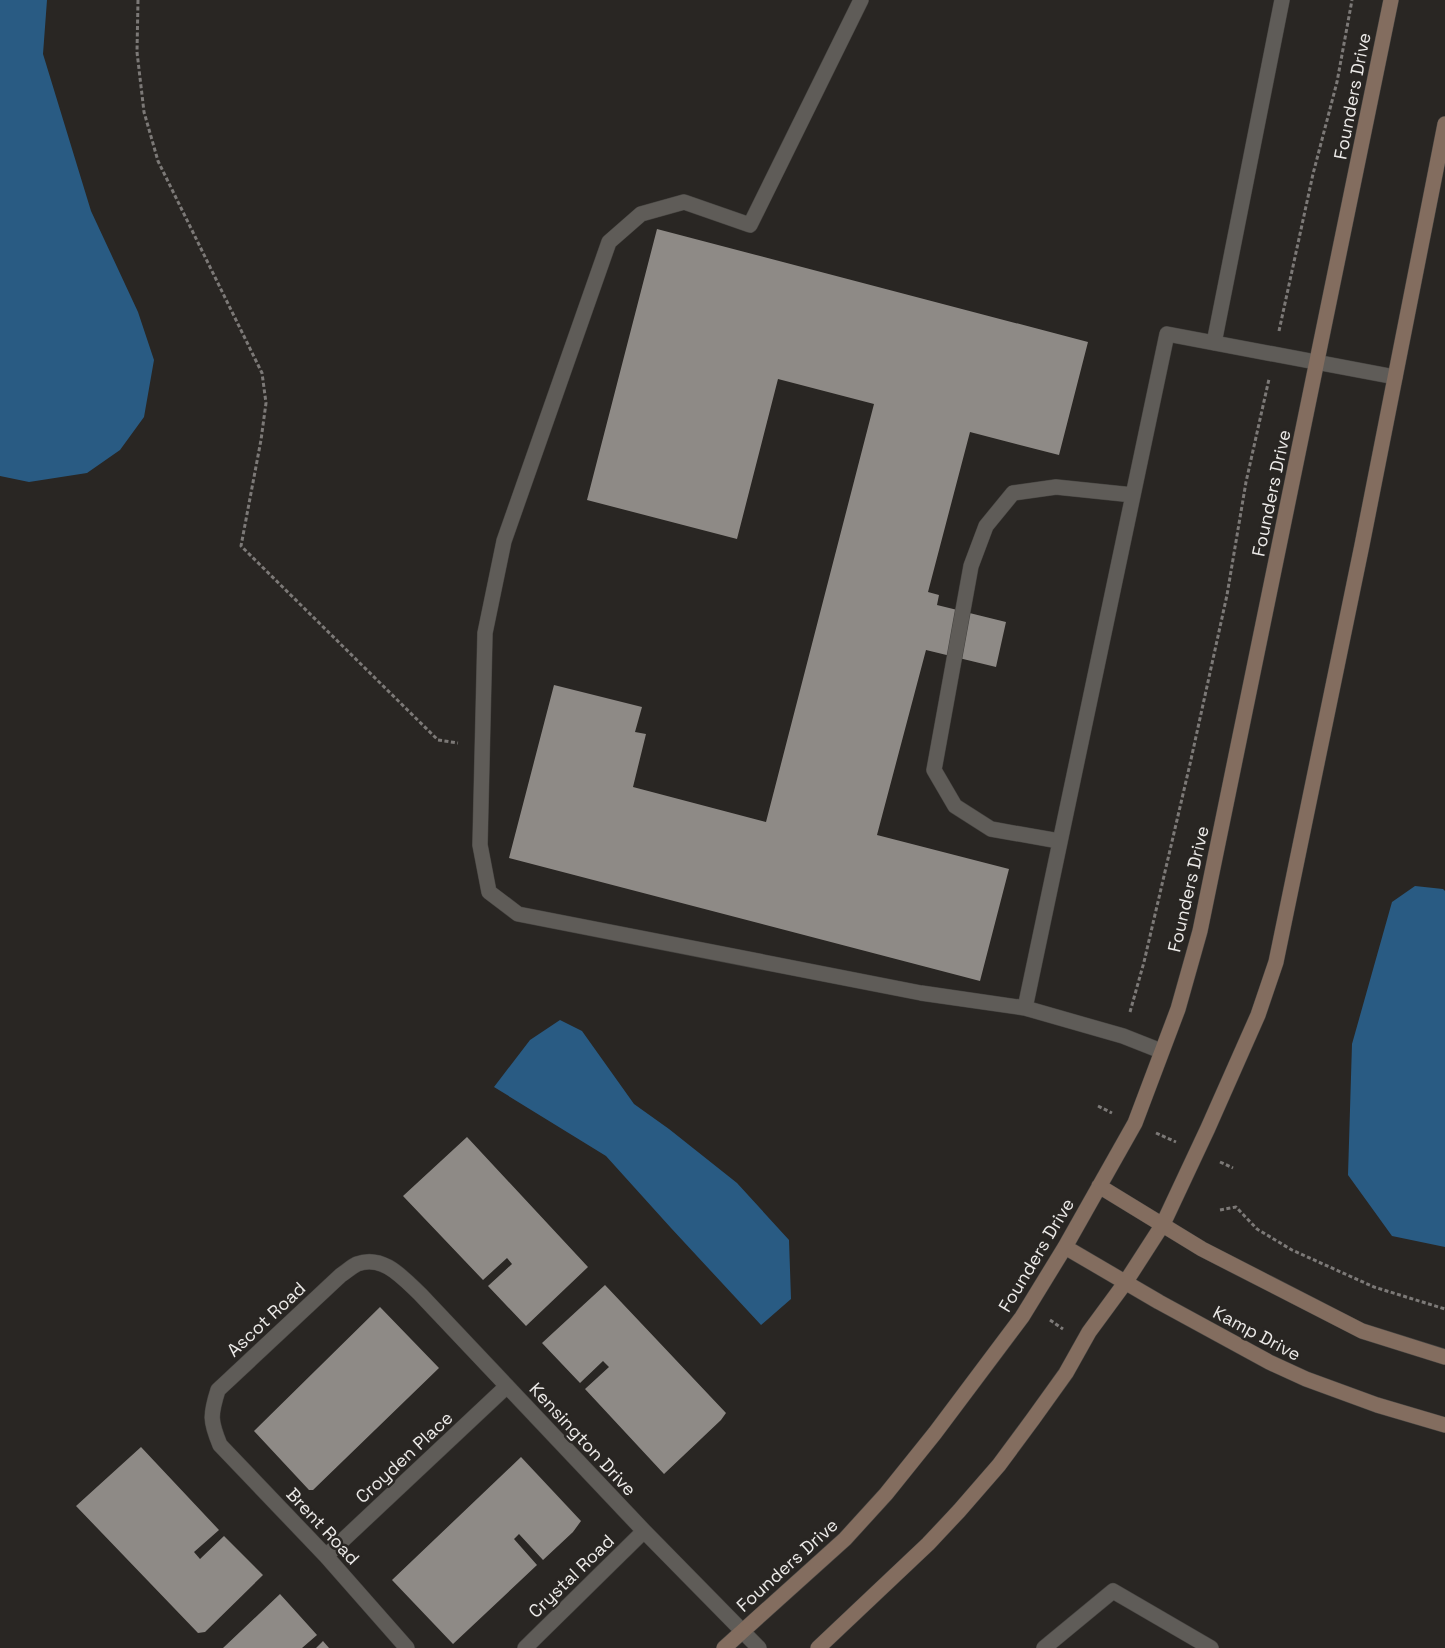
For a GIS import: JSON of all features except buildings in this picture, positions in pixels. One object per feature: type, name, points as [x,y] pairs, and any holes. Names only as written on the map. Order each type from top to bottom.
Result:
[{"type":"main road","name":"Founders Drive","points":[[724,1648],[845,1539],[886,1494],[935,1433],[1022,1317],[1065,1247],[1135,1123],[1178,1009],[1200,930],[1391,0]]},
{"type":"main road","points":[[818,1648],[928,1544],[999,1465],[1039,1412],[1066,1373],[1089,1332],[1125,1283],[1162,1224],[1208,1128],[1258,1015],[1276,962],[1445,124]]},
{"type":"main road","points":[[1099,1186],[1202,1249],[1362,1331],[1445,1358]]},
{"type":"main road","name":"Kamp Drive","points":[[1065,1247],[1125,1283],[1269,1362],[1306,1380],[1377,1405],[1445,1425]]},
{"type":"street","points":[[861,0],[750,225],[684,202],[641,214],[610,242],[504,541],[485,633],[480,845],[489,892],[518,914],[912,991],[1025,1008],[1123,1036],[1161,1051]]},
{"type":"street","points":[[1214,343],[1282,0]]},
{"type":"street","points":[[1025,1008],[1167,334],[1395,377]]},
{"type":"street","points":[[1059,842],[991,830],[956,806],[934,770],[971,566],[986,526],[1013,493],[1056,487],[1133,495]]},
{"type":"street","name":"Kensington Drive","points":[[376,1261],[397,1272],[644,1531],[759,1648]]},
{"type":"street","name":"Ascot Road","points":[[213,1428],[211,1411],[218,1390],[340,1275],[357,1264],[376,1261]]},
{"type":"street","name":"Croyden Place","points":[[326,1556],[507,1386]]},
{"type":"street","name":"Brent Road","points":[[213,1428],[220,1445],[326,1556],[407,1648]]},
{"type":"street","name":"Crystal Road","points":[[525,1648],[644,1531]]},
{"type":"street","points":[[1044,1648],[1113,1591],[1211,1648]]},
{"type":"path","points":[[138,0],[137,52],[144,112],[158,161],[262,373],[266,403],[241,546],[438,740],[482,746]]},
{"type":"path","points":[[1123,1036],[1144,962],[1190,764],[1227,595],[1246,482],[1313,174],[1337,82],[1352,0]]},
{"type":"path","points":[[1150,1130],[1172,1140]]},
{"type":"path","points":[[1220,1210],[1236,1207],[1257,1229],[1292,1250],[1374,1286],[1445,1309]]},
{"type":"path","points":[[1044,1317],[1064,1329]]},
{"type":"water","points":[[0,0],[47,0],[43,54],[91,211],[138,312],[154,360],[144,417],[120,450],[87,473],[29,482],[0,476]]},
{"type":"water","points":[[1415,886],[1443,889],[1445,891],[1445,1247],[1392,1236],[1348,1175],[1352,1044],[1392,902]]},
{"type":"water","points":[[560,1020],[582,1031],[634,1104],[737,1183],[789,1240],[791,1299],[761,1325],[606,1156],[494,1087],[530,1040]]}]
